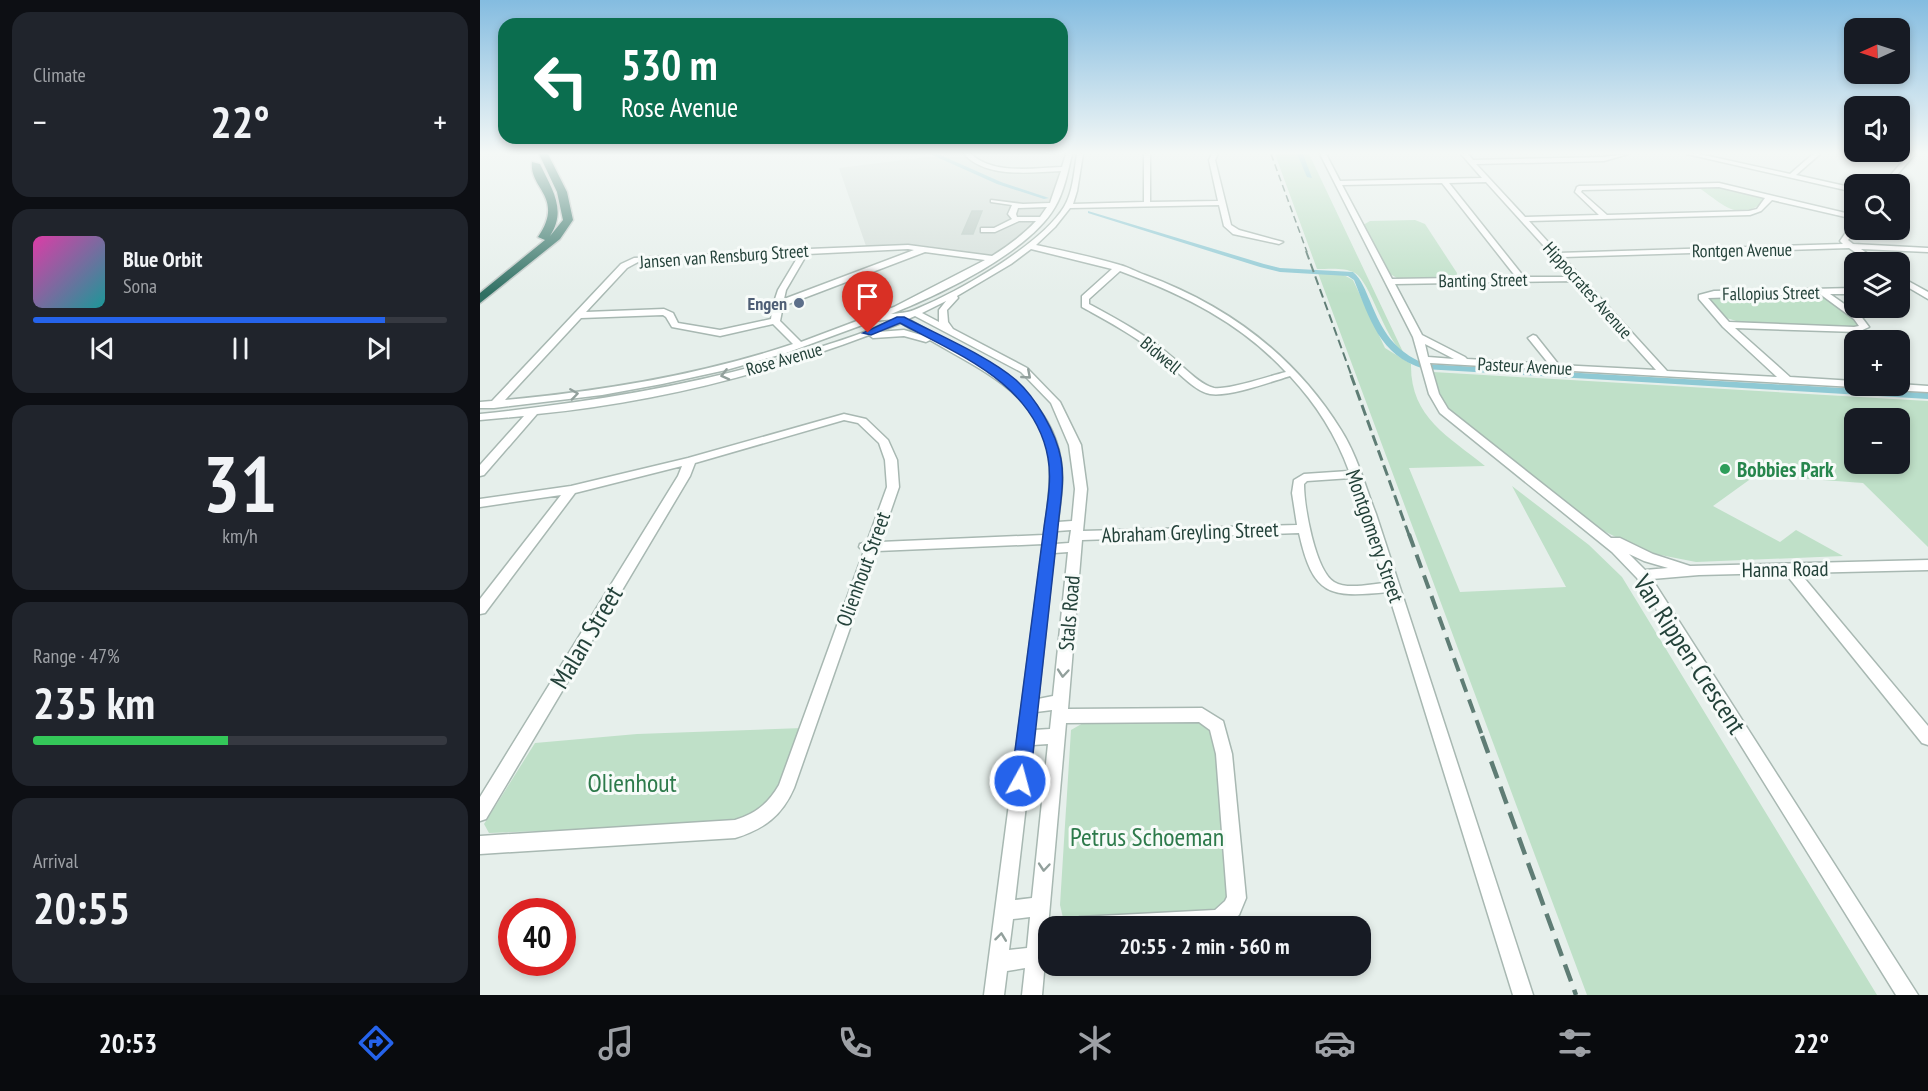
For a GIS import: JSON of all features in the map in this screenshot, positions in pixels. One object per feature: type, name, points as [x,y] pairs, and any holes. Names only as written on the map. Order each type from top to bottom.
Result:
[{"type":"highway","points":[[480,290],[550,237],[554,225],[555,209],[551,200]]},
{"type":"highway","points":[[480,299],[568,220],[565,200]]},
{"type":"highway","points":[[555,209],[567,207]]},
{"type":"street","name":"Rose Avenue","points":[[1029,244],[1054,200]]},
{"type":"street","name":"Rose Avenue","points":[[482,417],[600,402],[690,384],[851,339],[966,288],[1003,265],[1029,244],[1068,206],[1069,200]]},
{"type":"street","points":[[1147,200],[1147,205]]},
{"type":"street","points":[[1348,200],[1418,336],[1426,363]]},
{"type":"street","points":[[1459,200],[1522,280]]},
{"type":"street","name":"Hippocrates Avenue","points":[[1506,200],[1664,373]]},
{"type":"street","points":[[1587,200],[1604,216]]},
{"type":"street","points":[[1523,219],[1750,213],[1759,210],[1767,200]]},
{"type":"street","points":[[1784,200],[1844,215]]},
{"type":"street","points":[[993,201],[1068,206],[1221,203],[1228,226],[1233,231],[1279,242]]},
{"type":"street","points":[[1018,219],[1012,214],[1015,206],[1020,204]]},
{"type":"street","points":[[984,230],[995,230],[1018,219],[1042,219]]},
{"type":"street","points":[[1845,240],[1859,252]]},
{"type":"street","name":"Montgomery Street","points":[[1010,246],[1029,244],[1080,255],[1166,284],[1202,301],[1252,333],[1275,352],[1318,403],[1336,431],[1354,474],[1394,587],[1523,995]]},
{"type":"street","name":"Rose Avenue","points":[[480,405],[546,398],[668,378],[799,345],[874,319],[920,298],[994,259],[1010,246]]},
{"type":"street","name":"Rontgen Avenue","points":[[1556,255],[1849,246],[1928,250]]},
{"type":"street","points":[[777,305],[926,248]]},
{"type":"street","name":"Jansen van Rensburg Street","points":[[482,417],[624,266],[637,260],[806,250],[926,248],[994,259]]},
{"type":"street","points":[[775,321],[782,290],[806,250]]},
{"type":"street","points":[[994,259],[1016,256]]},
{"type":"street","points":[[994,259],[1003,265]]},
{"type":"street","name":"Bidwell","points":[[1119,267],[1085,298],[1084,305],[1117,322],[1163,352],[1198,385],[1210,390],[1224,391],[1292,373]]},
{"type":"street","name":"Banting Street","points":[[1387,279],[1407,282],[1577,279]]},
{"type":"street","points":[[1910,284],[1928,296]]},
{"type":"street","points":[[950,331],[944,322],[943,310],[966,288]]},
{"type":"street","points":[[1910,288],[1916,288]]},
{"type":"street","name":"Fallopius Street","points":[[1788,381],[1726,325],[1704,303],[1702,296],[1844,291]]},
{"type":"street","points":[[1726,325],[1854,330],[1864,327],[1857,317],[1822,292]]},
{"type":"street","points":[[874,319],[908,315],[920,298]]},
{"type":"street","points":[[579,315],[664,312],[670,315],[675,325],[715,333],[775,321]]},
{"type":"street","name":"Stals Road","points":[[908,315],[950,331],[1024,370],[1055,402],[1075,445],[1081,489],[1042,916]]},
{"type":"street","name":"Stals Road","points":[[908,315],[947,346],[1012,383],[1033,409],[1044,429],[1054,458],[1056,485],[994,995]]},
{"type":"street","points":[[775,321],[799,345]]},
{"type":"street","points":[[851,339],[904,333],[947,346]]},
{"type":"street","points":[[1418,336],[1448,353],[1482,364]]},
{"type":"street","points":[[1533,338],[1557,368]]},
{"type":"street","name":"Pasteur Avenue","points":[[1426,363],[1844,384]]},
{"type":"street","name":"Van Rippen Crescent","points":[[1426,363],[1434,394],[1451,418],[1617,549],[1642,575],[1908,995]]},
{"type":"street","points":[[1910,388],[1928,389]]},
{"type":"street","points":[[480,472],[546,398]]},
{"type":"street","points":[[1033,409],[1055,402]]},
{"type":"street","name":"Olienhout Street","points":[[480,503],[571,490],[690,461],[834,419],[857,418],[884,442],[894,477],[786,788],[774,811],[754,824],[735,828],[638,837],[480,844]]},
{"type":"street","name":"Malan Street","points":[[480,813],[684,476],[690,461]]},
{"type":"street","name":"Abraham Greyling Street","points":[[1354,474],[1300,480],[1297,490],[1304,529],[1316,570],[1323,583],[1339,589],[1394,587]]},
{"type":"street","points":[[480,609],[571,490]]},
{"type":"street","points":[[1570,514],[1631,550],[1664,563],[1699,570]]},
{"type":"street","name":"Abraham Greyling Street","points":[[1076,536],[1304,529]]},
{"type":"street","points":[[869,547],[1076,536]]},
{"type":"street","points":[[1050,538],[1076,536]]},
{"type":"street","name":"Hanna Road","points":[[1642,575],[1699,570],[1928,565]]},
{"type":"street","points":[[1789,569],[1928,738]]},
{"type":"street","points":[[1029,707],[1202,715],[1217,726],[1224,754],[1237,898],[1233,908],[1222,916]]},
{"type":"street","points":[[1025,738],[1057,736]]},
{"type":"street","points":[[1004,910],[1041,907]]},
{"type":"street","name":"Stals Road","points":[[1032,995],[1038,948]]},
{"type":"street","points":[[998,962],[1036,956]]},
{"type":"shaded area","points":[[850,200],[1050,200],[1032,225],[993,256],[919,245],[866,246]]},
{"type":"green space","points":[[1292,200],[1331,200],[1404,354],[1390,335],[1366,287],[1355,273],[1346,270],[1317,269]]},
{"type":"green space","points":[[1717,200],[1764,200],[1747,211],[1739,211]]},
{"type":"green space","points":[[1415,220],[1425,224],[1457,273],[1456,277],[1397,278],[1390,274],[1363,225],[1370,221]]},
{"type":"green space","points":[[1318,273],[1342,274],[1353,280],[1385,348],[1411,364],[1412,382],[1424,412],[1445,435],[1485,466],[1409,468],[1460,592],[1566,587],[1512,486],[1589,545],[1622,577],[1877,995],[1587,995]]},
{"type":"green space","points":[[1818,294],[1826,297],[1844,311],[1844,318],[1852,318],[1861,325],[1857,328],[1743,323],[1723,317],[1705,298]]},
{"type":"green space","name":"Bobbies Park","points":[[1433,372],[1928,401],[1928,547],[1863,483],[1756,475],[1713,506],[1780,542],[1796,530],[1843,556],[1696,562],[1645,552],[1604,531],[1458,421],[1448,410],[1436,387]]},
{"type":"green space","name":"Petrus Schoeman","points":[[1189,716],[1219,725],[1235,883],[1222,914],[1063,916],[1060,905],[1071,730],[1085,722]]},
{"type":"green space","name":"Olienhout","points":[[802,728],[778,800],[748,823],[489,833],[484,824],[535,743],[637,734]]},
{"type":"building","points":[[972,211],[982,211],[973,234],[962,234]]},
{"type":"waterway","points":[[1090,212],[1262,266],[1280,270],[1350,274],[1357,279],[1374,320],[1388,343],[1409,360],[1424,366],[1928,396]]},
{"type":"railway","points":[[1288,200],[1307,252]]},
{"type":"railway","points":[[1306,251],[1352,377]]},
{"type":"railway","points":[[1351,375],[1409,535]]},
{"type":"railway","points":[[1409,534],[1483,738]]},
{"type":"railway","points":[[1482,736],[1576,995]]},
{"type":"place","name":"Engen","points":[[799,303]]},
{"type":"place","name":"Bobbies Park","points":[[1725,469]]},
{"type":"route","points":[[868,333],[901,319],[947,346],[973,358],[1012,383],[1033,409],[1044,429],[1054,458],[1056,485],[1020,781]]}]
